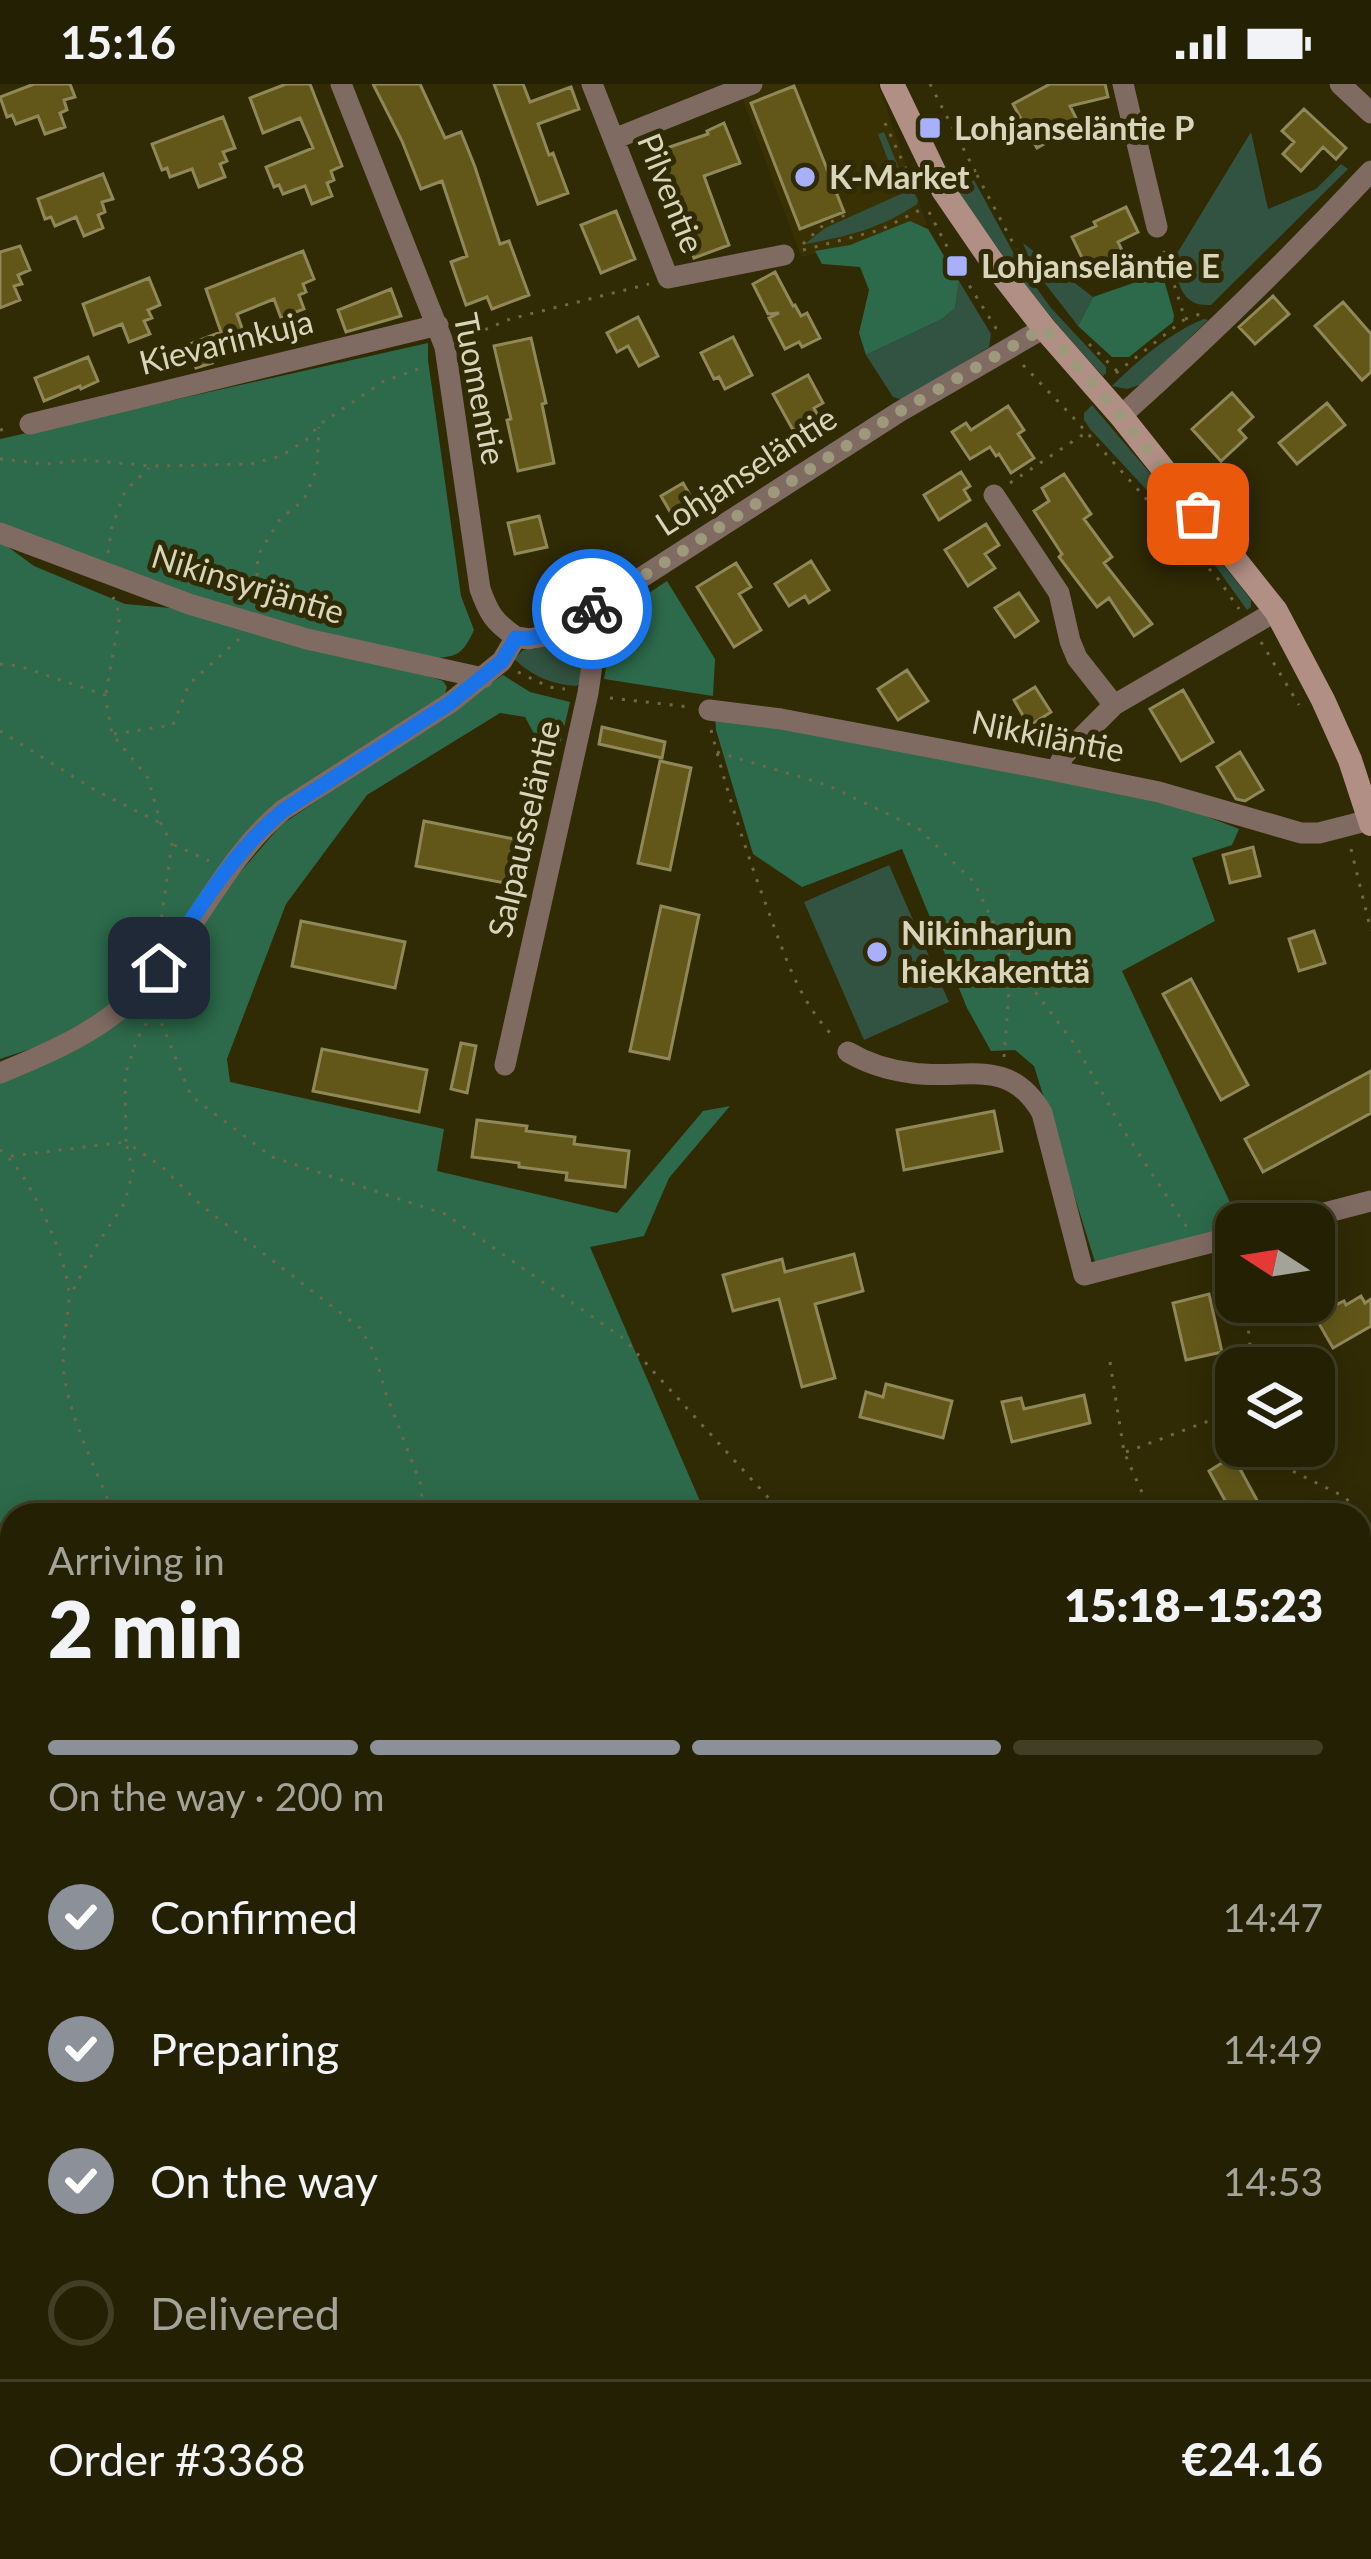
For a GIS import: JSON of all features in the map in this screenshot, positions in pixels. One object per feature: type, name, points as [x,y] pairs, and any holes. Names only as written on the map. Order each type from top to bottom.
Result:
[{"type":"main road","points":[[892,84],[935,199],[1121,416],[1276,611],[1341,740],[1362,824]]},
{"type":"street","name":"Tuomentie","points":[[341,84],[442,336],[480,589],[489,614],[516,638]]},
{"type":"street","name":"Pilventie","points":[[592,84],[668,278],[791,253]]},
{"type":"street","points":[[614,139],[752,84]]},
{"type":"street","points":[[1123,84],[1157,227]]},
{"type":"street","points":[[1340,84],[1371,113]]},
{"type":"street","points":[[1121,416],[1216,331],[1371,171]]},
{"type":"street","name":"Lohjanseläntie","points":[[516,638],[544,636],[597,606],[899,412],[1044,328]]},
{"type":"street","name":"Kievarinkuja","points":[[30,424],[442,336]]},
{"type":"street","points":[[994,494],[1059,593],[1077,658],[1114,705]]},
{"type":"street","name":"Nikinsyrjäntie","points":[[0,533],[189,604],[307,639],[483,678]]},
{"type":"street","name":"Salpausseläntie","points":[[506,1065],[588,693],[597,606]]},
{"type":"street","points":[[1056,771],[1077,741],[1114,705],[1276,611]]},
{"type":"street","points":[[0,1073],[83,1035],[143,988],[226,870],[267,824],[483,678],[502,661],[516,638]]},
{"type":"street","name":"Nikkiläntie","points":[[709,710],[781,718],[1159,792],[1301,833],[1362,824]]},
{"type":"street","points":[[848,1052],[871,1065],[916,1074],[976,1072],[1002,1077],[1032,1096],[1042,1112],[1084,1275],[1215,1242]]},
{"type":"street","points":[[1335,1210],[1371,1201]]},
{"type":"path","points":[[930,84],[1022,260],[1049,298]]},
{"type":"path","points":[[791,253],[880,230],[976,172]]},
{"type":"path","points":[[935,199],[957,266],[1010,349],[1219,580],[1299,705]]},
{"type":"path","points":[[791,253],[821,226],[845,215]]},
{"type":"path","points":[[1098,391],[1185,320],[1157,227]]},
{"type":"path","points":[[0,459],[152,466],[250,464],[281,456],[384,381],[416,370],[442,336],[668,278]]},
{"type":"path","points":[[1084,339],[1118,372]]},
{"type":"path","points":[[112,734],[172,725],[189,684],[255,623],[258,555],[280,519],[304,500],[317,468],[319,424]]},
{"type":"path","points":[[994,494],[1087,432]]},
{"type":"path","points":[[152,466],[125,491],[112,527],[105,574],[120,615],[105,695],[112,734],[148,778],[172,844],[226,870]]},
{"type":"path","points":[[0,664],[105,695]]},
{"type":"path","points":[[709,710],[748,856],[790,974],[823,1026],[848,1052]]},
{"type":"path","points":[[0,731],[161,824]]},
{"type":"path","points":[[717,752],[827,785],[919,830],[974,881],[1012,961],[1076,1046],[1198,1246]]},
{"type":"path","points":[[1362,824],[1371,931]]},
{"type":"path","points":[[69,1299],[124,1204],[133,1172],[126,1142],[124,1076],[137,1039],[166,986],[159,968],[159,935],[172,844]]},
{"type":"path","points":[[1002,1077],[1012,961]]},
{"type":"path","points":[[156,1010],[191,1096],[272,1157],[445,1214],[623,1338],[773,1503]]},
{"type":"path","points":[[9,1156],[126,1142],[360,1328],[375,1354],[421,1485],[423,1503]]},
{"type":"path","points":[[0,1150],[9,1156],[56,1240],[66,1270],[64,1376],[109,1503]]},
{"type":"path","points":[[1110,1362],[1124,1452],[1147,1503]]},
{"type":"path","points":[[1124,1452],[1215,1419]]},
{"type":"path","points":[[1286,1467],[1350,1503]]},
{"type":"shaded area","points":[[737,84],[878,84],[927,225],[801,257]]},
{"type":"green space","points":[[884,132],[917,204],[863,230],[805,244],[825,228],[901,194],[878,134]]},
{"type":"green space","points":[[1251,132],[1268,209],[1316,189],[1341,164],[1348,169],[1211,305],[1201,305],[1183,292],[1173,260]]},
{"type":"green space","points":[[974,180],[1020,265],[1051,308],[1106,367],[1103,376],[1027,287],[958,192]]},
{"type":"green space","points":[[910,221],[928,229],[959,281],[955,308],[942,319],[866,355],[859,333],[869,290],[860,267],[822,264],[815,251],[850,245]]},
{"type":"green space","points":[[1023,243],[1093,297],[1078,326],[1033,268]]},
{"type":"green space","points":[[1162,273],[1173,322],[1129,357],[1112,357],[1078,326],[1093,297]]},
{"type":"green space","points":[[959,281],[991,334],[989,347],[903,400],[893,397],[866,355],[942,319],[955,308]]},
{"type":"green space","points":[[1208,320],[1143,384],[1127,389],[1112,386],[1155,348]]},
{"type":"green space","points":[[428,343],[461,596],[474,630],[456,654],[427,659],[222,607],[0,524],[0,439]]},
{"type":"green space","points":[[1092,405],[1251,600],[1251,607],[1247,610],[1209,557],[1090,429],[1084,413]]},
{"type":"green space","points":[[0,541],[34,566],[125,604],[170,608],[434,678],[447,687],[444,697],[296,792],[135,985],[109,1009],[63,1038],[0,1059]]},
{"type":"green space","points":[[667,581],[715,659],[713,696],[604,679],[613,626],[634,603]]},
{"type":"green space","points":[[579,632],[586,651],[581,683],[576,686],[542,678],[514,659],[523,650]]},
{"type":"green space","points":[[503,675],[530,692],[570,702],[554,771],[525,717],[500,713],[367,795],[286,904],[227,1059],[230,1082],[444,1129],[437,1171],[617,1213],[703,1111],[730,1106],[669,1178],[644,1236],[590,1247],[701,1503],[0,1503],[0,1082],[125,1017],[180,961],[223,892],[281,825]]},
{"type":"green space","points":[[715,716],[1157,797],[1239,829],[1232,845],[1192,858],[1215,921],[1122,971],[1230,1203],[1215,1203],[1215,1233],[1095,1262],[1034,1066],[1015,1050],[991,1051],[967,1008],[902,849],[802,887],[753,854]]},
{"type":"green space","name":"Nikinharjun hiekkakenttä","points":[[889,865],[949,1002],[864,1040],[804,902]]},
{"type":"building","points":[[34,84],[70,84],[75,97],[64,100],[67,110],[60,113],[65,127],[45,134],[38,116],[16,124],[12,115],[7,117],[0,97]]},
{"type":"building","points":[[286,84],[310,84],[342,166],[331,171],[334,180],[327,183],[332,196],[312,204],[305,186],[283,194],[279,185],[274,187],[266,167],[313,148],[300,118],[263,133],[250,98]]},
{"type":"building","points":[[373,84],[420,84],[445,138],[461,132],[500,244],[509,241],[529,295],[492,309],[487,297],[466,305],[451,262],[467,256],[442,181],[421,189]]},
{"type":"building","points":[[494,84],[523,84],[530,102],[571,87],[579,109],[538,124],[568,193],[538,204]]},
{"type":"building","points":[[1050,84],[1105,84],[1108,97],[1070,106],[1077,120],[1037,148],[1030,136],[1019,142],[1010,125],[1021,119],[1013,104]]},
{"type":"building","name":"K-Market","points":[[794,86],[844,212],[800,229],[751,103]]},
{"type":"building","points":[[1304,109],[1346,148],[1336,159],[1323,147],[1301,171],[1283,154],[1294,142],[1282,131]]},
{"type":"building","points":[[223,117],[235,148],[223,152],[227,161],[220,164],[225,177],[199,187],[192,169],[170,177],[167,168],[162,170],[152,144]]},
{"type":"building","points":[[724,123],[740,163],[704,176],[729,245],[694,258],[658,167],[663,165],[658,151],[708,134]]},
{"type":"building","points":[[103,174],[113,199],[102,202],[105,212],[98,215],[103,228],[84,236],[76,217],[55,226],[51,217],[45,219],[38,199]]},
{"type":"building","points":[[1126,207],[1138,232],[1118,242],[1129,265],[1103,278],[1094,260],[1085,264],[1072,237]]},
{"type":"building","points":[[616,211],[635,259],[601,273],[581,225]]},
{"type":"building","points":[[20,246],[30,270],[18,275],[22,284],[14,286],[20,300],[0,308],[0,252]]},
{"type":"building","points":[[303,251],[314,279],[303,284],[306,292],[299,295],[304,309],[281,318],[274,299],[237,314],[248,345],[196,368],[187,345],[221,332],[206,289]]},
{"type":"building","points":[[775,272],[793,306],[801,316],[807,313],[820,338],[785,349],[769,318],[779,313],[768,314],[753,284]]},
{"type":"building","points":[[149,278],[160,305],[148,310],[152,318],[144,321],[150,334],[129,342],[122,324],[94,335],[83,304]]},
{"type":"building","points":[[391,289],[401,316],[346,332],[338,310]]},
{"type":"building","points":[[1273,296],[1289,314],[1255,344],[1239,327]]},
{"type":"building","points":[[1343,302],[1371,334],[1371,372],[1362,380],[1315,326]]},
{"type":"building","points":[[638,317],[658,356],[639,366],[628,346],[617,352],[607,333]]},
{"type":"building","points":[[733,337],[752,375],[725,389],[719,377],[714,379],[701,353]]},
{"type":"building","points":[[531,338],[554,463],[518,471],[494,346]]},
{"type":"building","points":[[88,357],[98,381],[44,401],[35,378]]},
{"type":"building","points":[[808,375],[823,403],[814,408],[823,426],[798,439],[773,394]]},
{"type":"building","points":[[1232,393],[1253,417],[1239,430],[1246,438],[1221,461],[1192,429]]},
{"type":"building","points":[[1327,403],[1345,425],[1297,464],[1279,443]]},
{"type":"building","points":[[1008,406],[1034,458],[1011,473],[990,447],[970,459],[952,432],[966,423],[971,430]]},
{"type":"building","points":[[961,472],[970,486],[964,490],[970,500],[939,520],[924,495]]},
{"type":"building","points":[[1064,474],[1091,514],[1084,519],[1112,557],[1104,563],[1152,624],[1134,636],[1109,598],[1097,607],[1059,557],[1062,554],[1034,511],[1049,501],[1042,488]]},
{"type":"building","points":[[683,483],[698,509],[676,522],[661,496]]},
{"type":"building","points":[[539,516],[547,547],[515,554],[508,523]]},
{"type":"building","points":[[986,524],[999,545],[985,554],[995,568],[968,586],[945,550]]},
{"type":"building","points":[[811,561],[829,590],[809,603],[805,596],[789,606],[775,584]]},
{"type":"building","points":[[736,563],[751,587],[739,594],[761,630],[734,647],[697,587]]},
{"type":"building","points":[[1019,593],[1038,621],[1015,637],[995,608]]},
{"type":"building","points":[[907,670],[928,701],[898,720],[878,689]]},
{"type":"building","points":[[1035,687],[1051,712],[1029,726],[1014,700]]},
{"type":"building","points":[[1183,690],[1213,742],[1181,761],[1150,709]]},
{"type":"building","points":[[602,727],[665,742],[662,758],[599,744]]},
{"type":"building","points":[[1240,752],[1263,790],[1245,801],[1236,799],[1217,767]]},
{"type":"building","points":[[660,761],[691,768],[670,870],[638,863]]},
{"type":"building","points":[[424,821],[529,842],[520,886],[416,866]]},
{"type":"building","points":[[1253,847],[1260,876],[1230,883],[1223,855]]},
{"type":"building","points":[[661,906],[699,915],[669,1059],[630,1051]]},
{"type":"building","points":[[301,921],[405,942],[395,988],[292,966]]},
{"type":"building","points":[[1314,931],[1325,963],[1299,971],[1289,939]]},
{"type":"building","points":[[1191,979],[1248,1085],[1221,1100],[1163,994]]},
{"type":"building","points":[[461,1043],[476,1046],[467,1093],[451,1089]]},
{"type":"building","points":[[322,1049],[427,1070],[419,1112],[313,1091]]},
{"type":"building","points":[[1371,1071],[1371,1113],[1263,1172],[1245,1139]]},
{"type":"building","points":[[994,1111],[1002,1151],[904,1170],[897,1130]]},
{"type":"building","points":[[477,1120],[575,1137],[574,1144],[629,1151],[625,1187],[566,1180],[567,1173],[472,1157]]},
{"type":"building","points":[[854,1254],[863,1291],[815,1304],[835,1378],[802,1387],[779,1299],[733,1311],[723,1275],[782,1259],[785,1272]]},
{"type":"building","points":[[1209,1294],[1221,1347],[1215,1347],[1215,1354],[1186,1360],[1173,1303]]},
{"type":"building","points":[[1361,1296],[1365,1303],[1371,1299],[1371,1326],[1332,1347],[1319,1323],[1335,1323],[1335,1305],[1344,1301],[1346,1305]]},
{"type":"building","points":[[886,1384],[952,1401],[943,1438],[860,1417],[866,1392],[883,1397]]},
{"type":"building","points":[[1084,1395],[1090,1423],[1012,1442],[1002,1402],[1021,1398],[1024,1409]]},
{"type":"building","points":[[1239,1467],[1258,1503],[1226,1503],[1209,1471]]},
{"type":"way so far","points":[[592,609],[899,412],[1044,328],[1198,514]]},
{"type":"place","name":"Lohjanseläntie P","points":[[930,128]]},
{"type":"place","name":"K-Market","points":[[805,177]]},
{"type":"place","name":"Lohjanseläntie E","points":[[957,266]]},
{"type":"place","name":"Nikinharjun hiekkakenttä","points":[[877,952]]},
{"type":"route","points":[[159,968],[226,870],[267,824],[450,703],[502,661],[516,638],[544,636],[592,609]]}]
